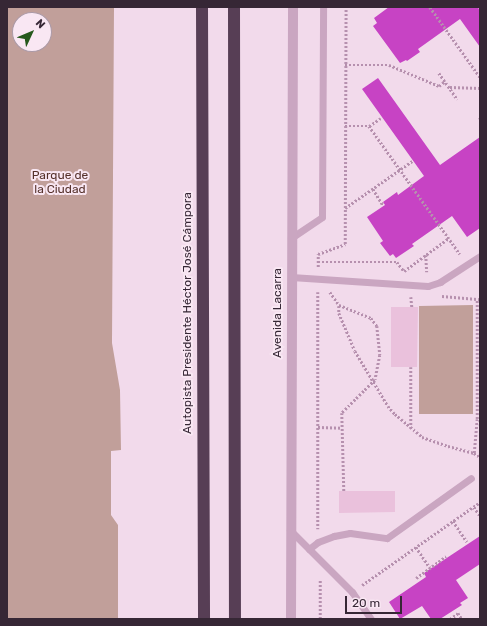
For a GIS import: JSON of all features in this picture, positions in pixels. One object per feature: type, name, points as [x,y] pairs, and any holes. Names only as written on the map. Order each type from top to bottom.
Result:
[{"type":"highway","name":"Autopista Presidente Héctor José Cámpora","points":[[202,7],[204,619]]},
{"type":"highway","points":[[234,7],[235,619]]},
{"type":"street","name":"Avenida Lacarra","points":[[291,619],[290,530],[293,7]]},
{"type":"lane","points":[[291,238],[322,217],[323,7]]},
{"type":"lane","points":[[291,277],[428,286],[440,282],[480,256]]},
{"type":"lane","points":[[309,549],[318,542],[334,536],[350,533],[387,538],[471,478]]},
{"type":"lane","points":[[290,530],[352,592],[372,619]]},
{"type":"path","points":[[318,542],[318,254],[345,244],[346,7]]},
{"type":"path","points":[[430,7],[480,77]]},
{"type":"path","points":[[346,65],[389,65],[439,86],[445,81]]},
{"type":"path","points":[[439,73],[457,99]]},
{"type":"path","points":[[449,87],[480,88]]},
{"type":"path","points":[[345,126],[369,126],[381,118]]},
{"type":"path","points":[[369,126],[468,265]]},
{"type":"path","points":[[345,208],[412,161]]},
{"type":"path","points":[[373,189],[384,205]]},
{"type":"path","points":[[318,262],[397,262],[404,271],[449,238]]},
{"type":"path","points":[[426,255],[428,286]]},
{"type":"path","points":[[329,289],[338,305],[341,319],[355,351],[388,406],[411,429],[430,440],[474,453],[480,457]]},
{"type":"path","points":[[411,294],[412,307]]},
{"type":"path","points":[[474,453],[477,299]]},
{"type":"path","points":[[338,305],[371,318],[377,326],[380,355],[378,376],[374,382],[342,412],[344,491]]},
{"type":"path","points":[[411,367],[411,429]]},
{"type":"path","points":[[476,404],[480,401]]},
{"type":"path","points":[[318,427],[342,428]]},
{"type":"path","points":[[352,592],[480,502]]},
{"type":"path","points":[[474,507],[480,516]]},
{"type":"path","points":[[453,521],[468,542]]},
{"type":"path","points":[[416,547],[430,568]]},
{"type":"path","points":[[416,578],[446,556]]},
{"type":"path","points":[[320,561],[320,619]]},
{"type":"path","points":[[450,619],[458,613],[462,619]]},
{"type":"green space","name":"Parque de la Ciudad","points":[[7,7],[114,7],[112,343],[120,390],[121,450],[111,451],[111,515],[118,525],[118,619],[7,619]]},
{"type":"green space","points":[[473,305],[473,414],[419,414],[419,306]]},
{"type":"shaded area","points":[[391,307],[418,307],[417,367],[391,367]]},
{"type":"shaded area","points":[[339,491],[395,491],[395,512],[339,513]]},
{"type":"building","points":[[389,7],[478,7],[480,12],[480,47],[460,19],[418,49],[420,52],[407,61],[406,60],[400,63],[373,26],[377,23],[374,18]]},
{"type":"building","points":[[378,78],[440,165],[480,137],[480,228],[467,237],[452,216],[412,244],[414,246],[396,258],[393,254],[390,256],[380,243],[383,241],[367,217],[385,205],[383,202],[397,192],[398,195],[424,176],[362,89]]},
{"type":"building","points":[[480,536],[480,564],[456,580],[468,598],[460,603],[462,605],[440,619],[431,619],[422,606],[400,619],[389,602],[426,577],[424,573]]}]
